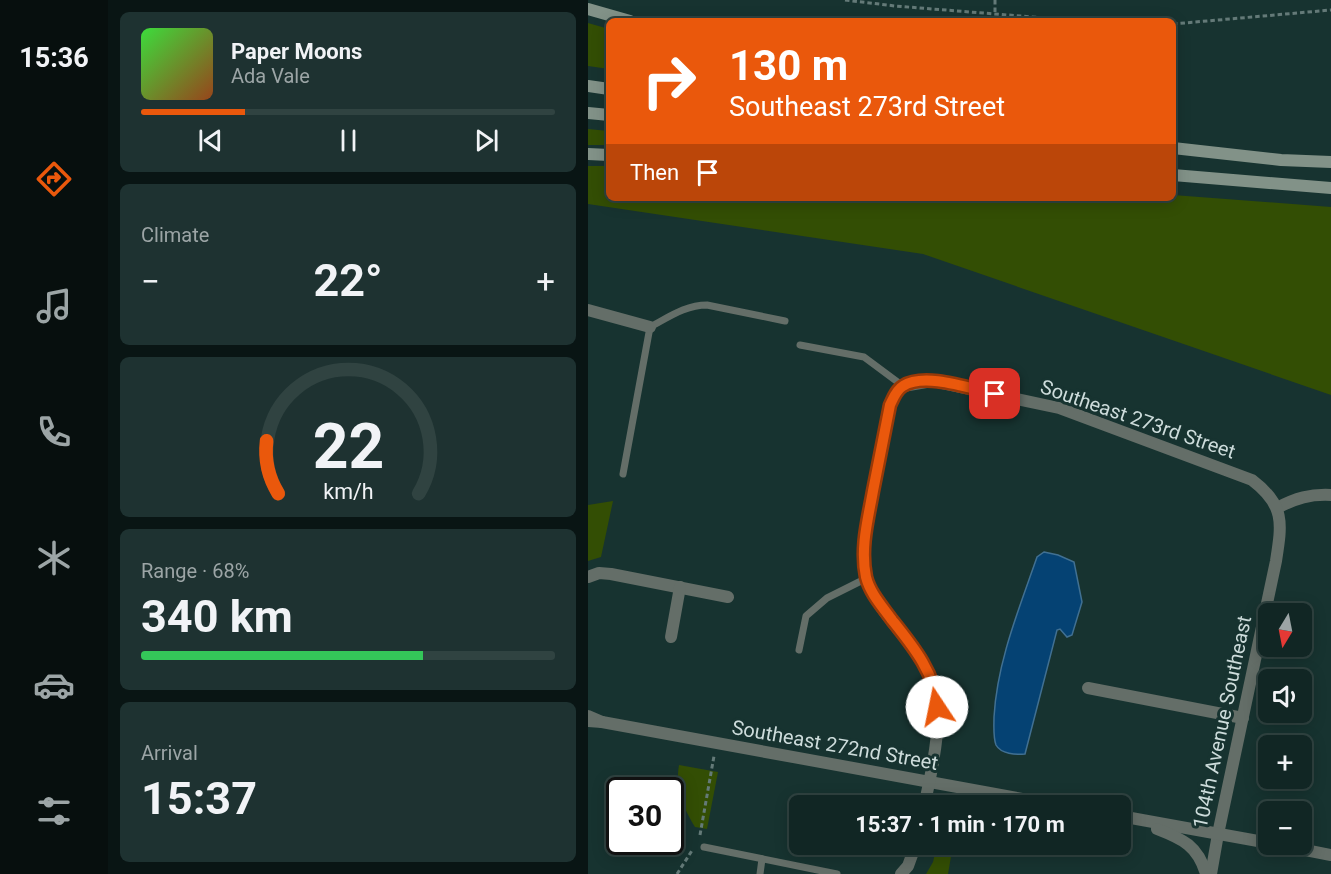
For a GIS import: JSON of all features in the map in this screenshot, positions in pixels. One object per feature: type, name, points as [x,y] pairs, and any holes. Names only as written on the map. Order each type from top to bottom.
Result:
[{"type":"main road","points":[[588,9],[620,18]]},
{"type":"main road","points":[[588,86],[606,88]]},
{"type":"main road","points":[[588,113],[606,116]]},
{"type":"main road","points":[[1176,148],[1281,160],[1331,162]]},
{"type":"main road","points":[[588,154],[606,155]]},
{"type":"main road","points":[[1176,175],[1331,188]]},
{"type":"street","points":[[588,310],[650,327]]},
{"type":"street","name":"Southeast 273rd Street","points":[[903,386],[932,381],[1059,408],[1252,480],[1265,490],[1277,508]]},
{"type":"street","points":[[903,386],[894,395],[890,405],[865,538],[864,558],[867,578],[876,599],[906,636],[931,677],[937,694],[938,720],[927,795]]},
{"type":"street","points":[[1277,508],[1313,494],[1331,495]]},
{"type":"street","name":"104th Avenue Southeast","points":[[1211,874],[1276,561],[1280,534],[1277,508]]},
{"type":"street","points":[[588,577],[599,573],[611,574],[728,597]]},
{"type":"street","points":[[671,637],[680,587]]},
{"type":"street","points":[[1088,688],[1244,718]]},
{"type":"street","name":"Southeast 272nd Street","points":[[588,716],[602,722]]},
{"type":"street","name":"Southeast 272nd Street","points":[[588,721],[1001,795]]},
{"type":"street","points":[[1131,818],[1258,841]]},
{"type":"street","points":[[1134,819],[1178,837],[1192,847],[1199,855],[1206,874]]},
{"type":"street","points":[[1312,851],[1331,855]]},
{"type":"street","points":[[901,874],[908,867],[912,855]]},
{"type":"lane","points":[[623,474],[650,327],[688,307],[697,305],[785,321]]},
{"type":"lane","points":[[801,345],[864,357],[903,386]]},
{"type":"lane","points":[[799,650],[806,616],[827,598],[867,578]]},
{"type":"lane","points":[[700,845],[837,874]]},
{"type":"lane","points":[[760,874],[762,858]]},
{"type":"path","points":[[845,0],[1050,18]]},
{"type":"path","points":[[995,0],[995,13]]},
{"type":"path","points":[[1176,24],[1331,10]]},
{"type":"path","points":[[699,837],[717,743]]},
{"type":"path","points":[[677,874],[700,845]]},
{"type":"green space","points":[[588,23],[606,28],[606,69],[588,66]]},
{"type":"green space","points":[[588,129],[606,131],[606,145],[588,145]]},
{"type":"green space","points":[[588,166],[606,166],[606,201],[1176,201],[1176,195],[1331,207],[1331,395],[923,254],[588,204]]},
{"type":"green space","points":[[613,501],[601,557],[588,561],[588,505]]},
{"type":"green space","points":[[679,765],[718,772],[707,829],[695,827],[687,812],[684,804],[684,777],[678,777]]},
{"type":"green space","points":[[935,855],[951,855],[948,874],[926,874]]},
{"type":"water","points":[[1044,552],[1074,562],[1082,602],[1072,635],[1067,637],[1060,629],[1057,630],[1025,754],[1013,754],[998,748],[995,742],[994,717],[999,676],[1016,616],[1037,557]]},
{"type":"route","points":[[937,707],[937,694],[931,677],[906,636],[876,599],[867,578],[864,558],[869,516],[890,405],[894,395],[903,386],[932,381],[995,394]]}]
